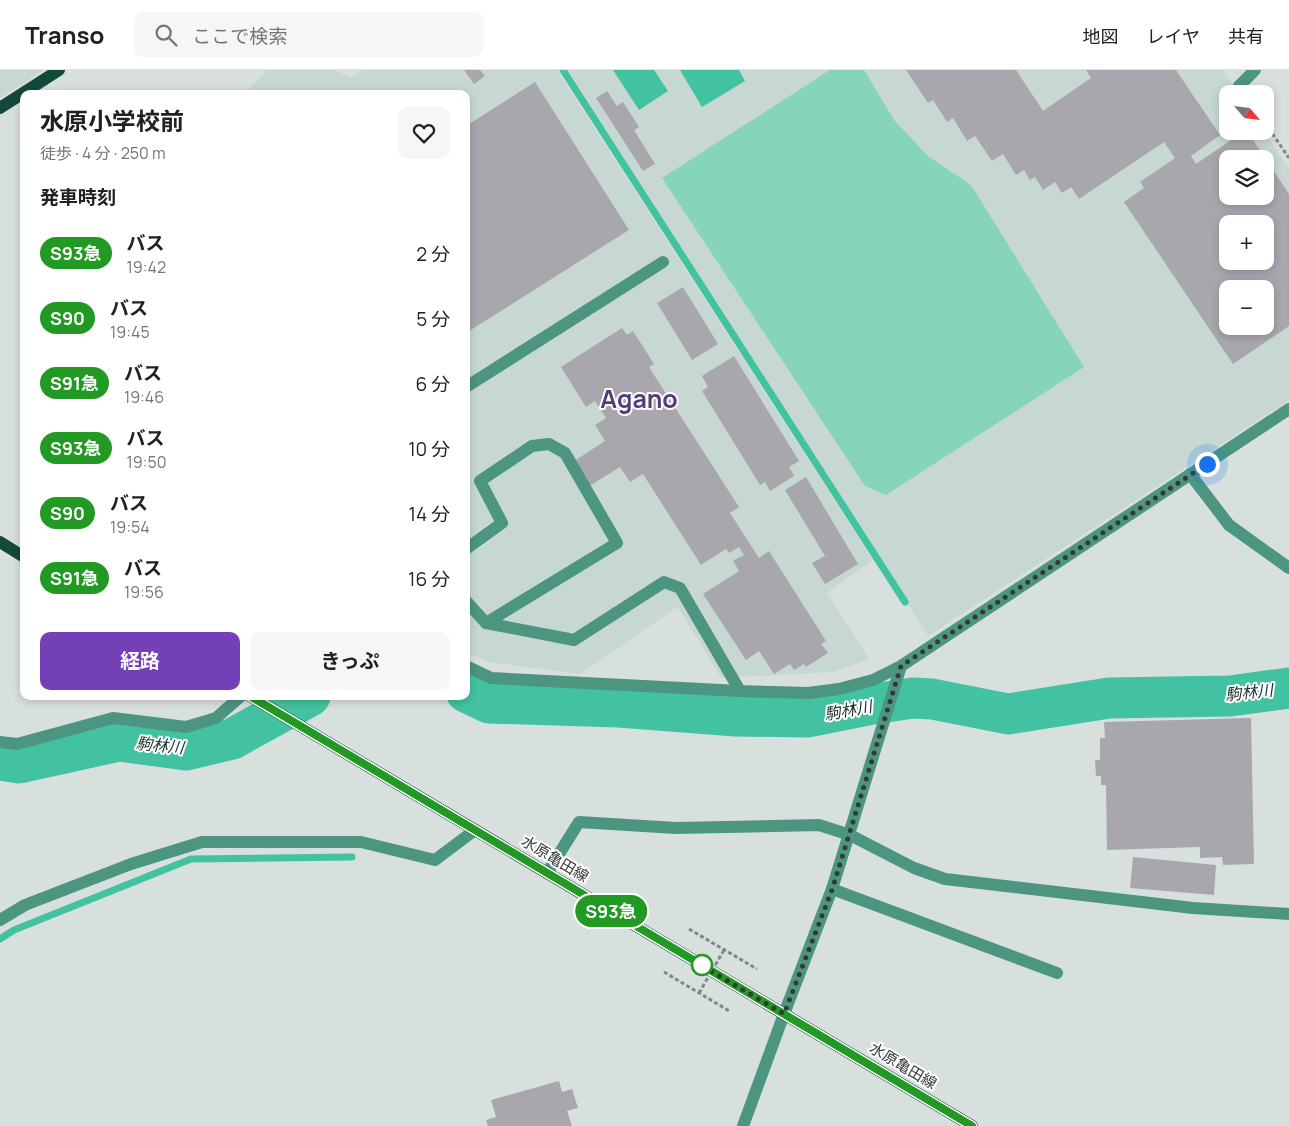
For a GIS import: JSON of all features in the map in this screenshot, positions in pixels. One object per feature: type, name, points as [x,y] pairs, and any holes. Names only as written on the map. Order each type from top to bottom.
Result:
[{"type":"main road","points":[[28,90],[60,70]]},
{"type":"main road","points":[[0,108],[20,95]]},
{"type":"main road","points":[[0,542],[20,554]]},
{"type":"main road","name":"水原亀田線","points":[[257,700],[972,1126]]},
{"type":"street","points":[[1240,85],[1255,70]]},
{"type":"street","points":[[470,384],[663,262]]},
{"type":"street","points":[[470,668],[491,678],[740,692],[808,693],[839,689],[873,680],[901,666],[1289,409]]},
{"type":"street","points":[[470,546],[502,523],[480,481],[532,446],[549,444],[565,453],[617,543],[486,623]]},
{"type":"street","points":[[1190,474],[1229,525],[1289,568]]},
{"type":"street","points":[[470,605],[486,623],[574,640],[664,582],[680,588],[740,692]]},
{"type":"street","points":[[743,1126],[832,890],[901,666]]},
{"type":"street","points":[[0,742],[17,744],[112,718],[186,727],[216,718],[237,700]]},
{"type":"street","points":[[547,873],[579,822],[676,828],[819,825],[850,835],[914,868],[945,879],[1193,908],[1289,914]]},
{"type":"street","points":[[0,920],[25,904],[131,864],[202,842],[361,842],[435,860],[475,830]]},
{"type":"street","points":[[832,890],[1057,973]]},
{"type":"path","points":[[1274,136],[1289,158]]},
{"type":"path","points":[[689,929],[757,969]]},
{"type":"path","points":[[699,993],[724,950]]},
{"type":"path","points":[[664,972],[731,1012]]},
{"type":"shaded area","points":[[0,70],[44,70],[0,98]]},
{"type":"shaded area","points":[[267,70],[335,70],[351,78],[363,70],[557,70],[873,560],[827,593],[869,659],[833,672],[721,678],[678,607],[580,674],[489,662],[470,654],[470,90],[248,90]]},
{"type":"shaded area","points":[[568,70],[1223,70],[1233,85],[1219,85],[1219,140],[1270,140],[1289,169],[1289,400],[928,636]]},
{"type":"shaded area","points":[[613,70],[654,70],[668,91],[639,110]]},
{"type":"shaded area","points":[[680,70],[739,70],[745,81],[702,107]]},
{"type":"shaded area","points":[[830,70],[864,70],[894,120],[928,156],[971,185],[1084,367],[886,495],[865,486],[662,178]]},
{"type":"building","points":[[464,70],[480,70],[485,76],[474,84]]},
{"type":"building","points":[[906,70],[1016,70],[1043,111],[1091,78],[1086,70],[1176,70],[1219,134],[1219,136],[1191,156],[1196,164],[1231,140],[1253,140],[1260,150],[1219,150],[1219,205],[1274,205],[1274,172],[1289,194],[1289,326],[1233,364],[1124,202],[1144,188],[1140,182],[1175,158],[1164,142],[1079,199],[1071,187],[1062,193],[1055,182],[1043,190],[1035,177],[1030,180],[1024,170],[1016,175],[1003,154],[992,161],[975,136],[967,141],[953,118],[947,122],[933,100],[928,103]]},
{"type":"building","points":[[535,82],[629,230],[470,330],[470,123]]},
{"type":"building","points":[[607,91],[617,106],[623,102],[639,127],[634,130],[655,164],[643,171],[596,98]]},
{"type":"building","points":[[683,287],[718,344],[692,360],[657,303]]},
{"type":"building","points":[[622,328],[627,335],[633,331],[654,364],[649,367],[739,507],[730,513],[759,558],[769,551],[826,641],[821,644],[828,653],[806,667],[804,664],[794,670],[790,664],[774,674],[759,651],[746,660],[703,594],[739,571],[733,561],[744,555],[739,547],[729,553],[726,549],[701,565],[643,474],[630,482],[620,467],[583,490],[568,465],[605,441],[595,425],[606,418],[595,401],[586,407],[561,367]]},
{"type":"building","points":[[734,356],[799,461],[789,467],[794,476],[770,491],[765,482],[760,485],[702,391],[708,387],[702,376]]},
{"type":"building","points":[[806,477],[858,564],[825,584],[812,563],[825,556],[785,490]]},
{"type":"building","points":[[1251,718],[1254,864],[1223,865],[1222,857],[1200,858],[1200,847],[1107,850],[1106,785],[1101,785],[1101,776],[1096,776],[1095,760],[1100,760],[1100,738],[1105,738],[1104,722]]},
{"type":"building","points":[[1133,857],[1216,865],[1214,895],[1130,888]]},
{"type":"building","points":[[559,1081],[562,1092],[572,1089],[578,1108],[567,1111],[572,1126],[488,1126],[486,1120],[496,1117],[491,1100]]},
{"type":"waterway","points":[[563,70],[905,602]]},
{"type":"waterway","name":"駒林川","points":[[470,694],[489,703],[619,707],[736,716],[808,717],[913,698],[932,699],[1008,714],[1109,698],[1230,696],[1289,688]]},
{"type":"waterway","name":"駒林川","points":[[0,760],[19,763],[119,741],[186,750],[232,739],[303,700]]},
{"type":"waterway","points":[[0,939],[14,930],[191,859],[352,857]]},
{"type":"bus line","name":"S93急","points":[[257,700],[972,1126]]},
{"type":"district","name":"Agano","points":[[639,399]]},
{"type":"route","points":[[702,965],[699,964],[784,1014],[832,890],[901,666],[1207,464]]}]
